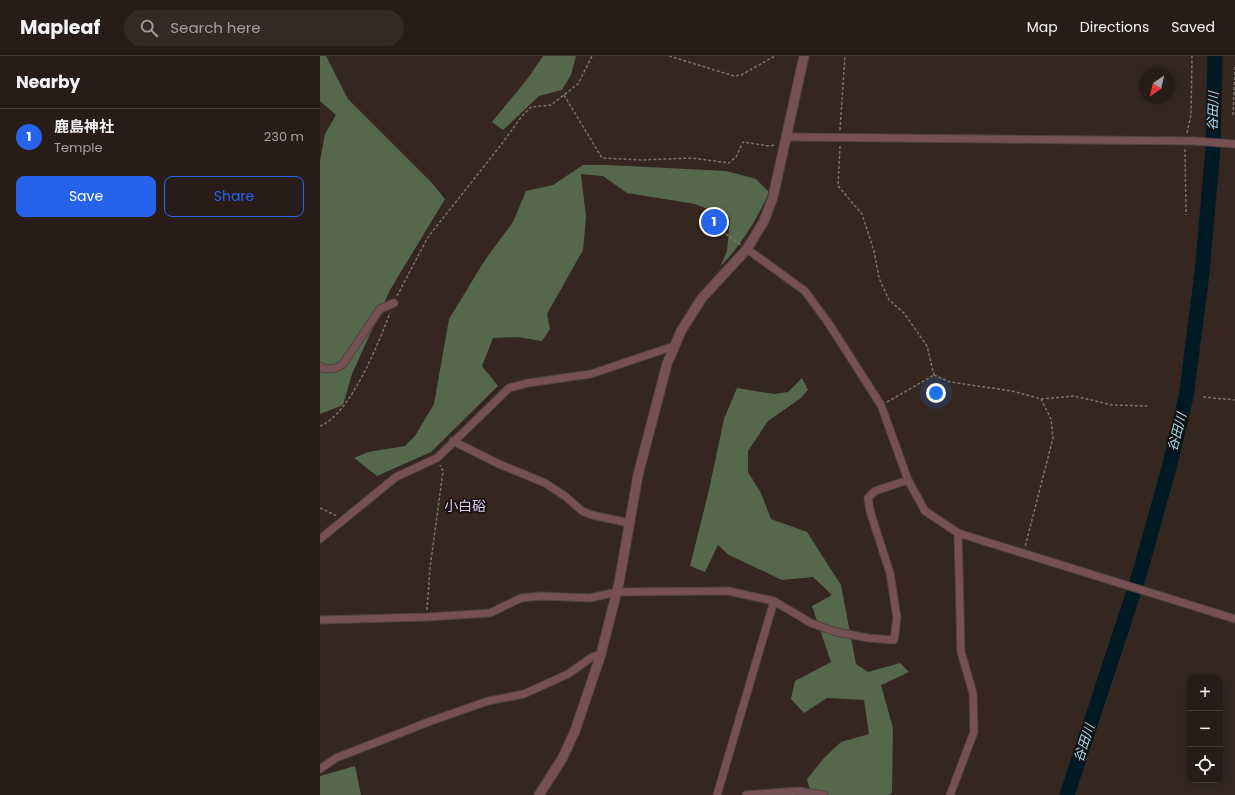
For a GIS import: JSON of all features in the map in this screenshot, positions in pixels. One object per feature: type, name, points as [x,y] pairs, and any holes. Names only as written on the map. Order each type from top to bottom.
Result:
[{"type":"street","points":[[543,794],[575,731],[600,654],[617,592],[638,475],[674,346],[681,331],[702,298],[747,249],[769,209],[804,56]]},
{"type":"street","points":[[786,140],[840,138],[1194,142],[1235,144]]},
{"type":"street","points":[[747,249],[805,291],[829,324],[881,405],[908,480],[925,511],[958,533],[1235,619]]},
{"type":"street","points":[[320,366],[324,369],[336,368],[343,364],[380,309],[394,303]]},
{"type":"street","points":[[320,539],[396,477],[437,458],[509,388],[528,383],[591,374],[674,346]]},
{"type":"street","points":[[454,441],[499,464],[545,483],[565,496],[582,511],[592,515],[629,523]]},
{"type":"street","points":[[320,620],[427,617],[490,613],[521,598],[541,596],[590,598],[617,592],[728,590],[774,601],[811,623],[836,632],[868,638],[894,640],[897,618],[890,573],[870,511],[868,498],[875,491],[908,480]]},
{"type":"street","points":[[950,795],[974,732],[973,694],[961,652],[958,533]]},
{"type":"street","points":[[717,795],[774,601]]},
{"type":"street","points":[[320,769],[336,758],[431,721],[488,701],[524,694],[568,674],[592,657],[600,654]]},
{"type":"street","points":[[746,795],[798,791],[824,795]]},
{"type":"path","points":[[320,426],[330,420],[357,388],[400,289],[428,237],[522,116],[532,107],[551,105],[578,84],[592,56]]},
{"type":"path","points":[[670,56],[734,76],[741,75],[775,56]]},
{"type":"path","points":[[845,56],[838,186],[862,214],[874,251],[879,278],[889,300],[904,313],[927,346],[934,375]]},
{"type":"path","points":[[1233,114],[1235,67]]},
{"type":"path","points":[[564,95],[602,158],[641,160],[692,158],[729,163],[736,157],[743,142],[769,146],[786,140]]},
{"type":"path","points":[[718,228],[747,249]]},
{"type":"path","points":[[934,375],[950,382],[1012,391],[1041,399],[1074,396],[1112,405],[1147,406]]},
{"type":"path","points":[[881,405],[934,375]]},
{"type":"path","points":[[1203,397],[1235,400]]},
{"type":"path","points":[[1024,554],[1053,438],[1051,419],[1041,399]]},
{"type":"path","points":[[427,617],[430,568],[443,471],[437,458]]},
{"type":"path","points":[[320,508],[344,520]]},
{"type":"green space","points":[[320,56],[326,56],[348,99],[431,182],[445,199],[390,290],[352,374],[343,405],[320,414],[320,161],[325,134],[336,115],[320,101]]},
{"type":"green space","points":[[543,56],[576,56],[571,75],[562,90],[539,96],[503,130],[492,122],[528,78]]},
{"type":"green space","points":[[583,165],[726,171],[756,179],[769,192],[748,232],[720,267],[727,251],[730,218],[695,204],[627,193],[603,176],[581,174],[586,217],[583,250],[547,314],[550,329],[542,341],[518,337],[493,338],[482,366],[498,386],[431,452],[377,476],[354,458],[368,452],[405,446],[415,436],[434,404],[449,319],[485,260],[513,222],[526,191],[553,185]]},
{"type":"green space","points":[[802,378],[808,390],[801,398],[768,421],[748,451],[748,472],[761,493],[771,519],[807,532],[841,585],[856,664],[868,672],[900,663],[909,672],[881,685],[893,728],[892,793],[889,795],[811,795],[807,779],[824,758],[841,742],[869,734],[864,700],[827,698],[804,713],[791,699],[795,681],[831,662],[812,606],[832,595],[813,577],[782,580],[729,555],[718,545],[705,572],[690,566],[709,490],[724,419],[737,388],[774,394],[788,392]]},
{"type":"green space","points":[[355,766],[361,795],[320,795],[320,776]]},
{"type":"building","points":[[714,216],[720,221],[714,229],[707,224]]},
{"type":"waterway","name":"谷田川","points":[[1067,795],[1138,579],[1169,468],[1186,397],[1202,273],[1213,148],[1215,56]]},
{"type":"place","name":"鹿島神社","points":[[714,222]]},
{"type":"district","name":"小白硲","points":[[465,506]]}]
